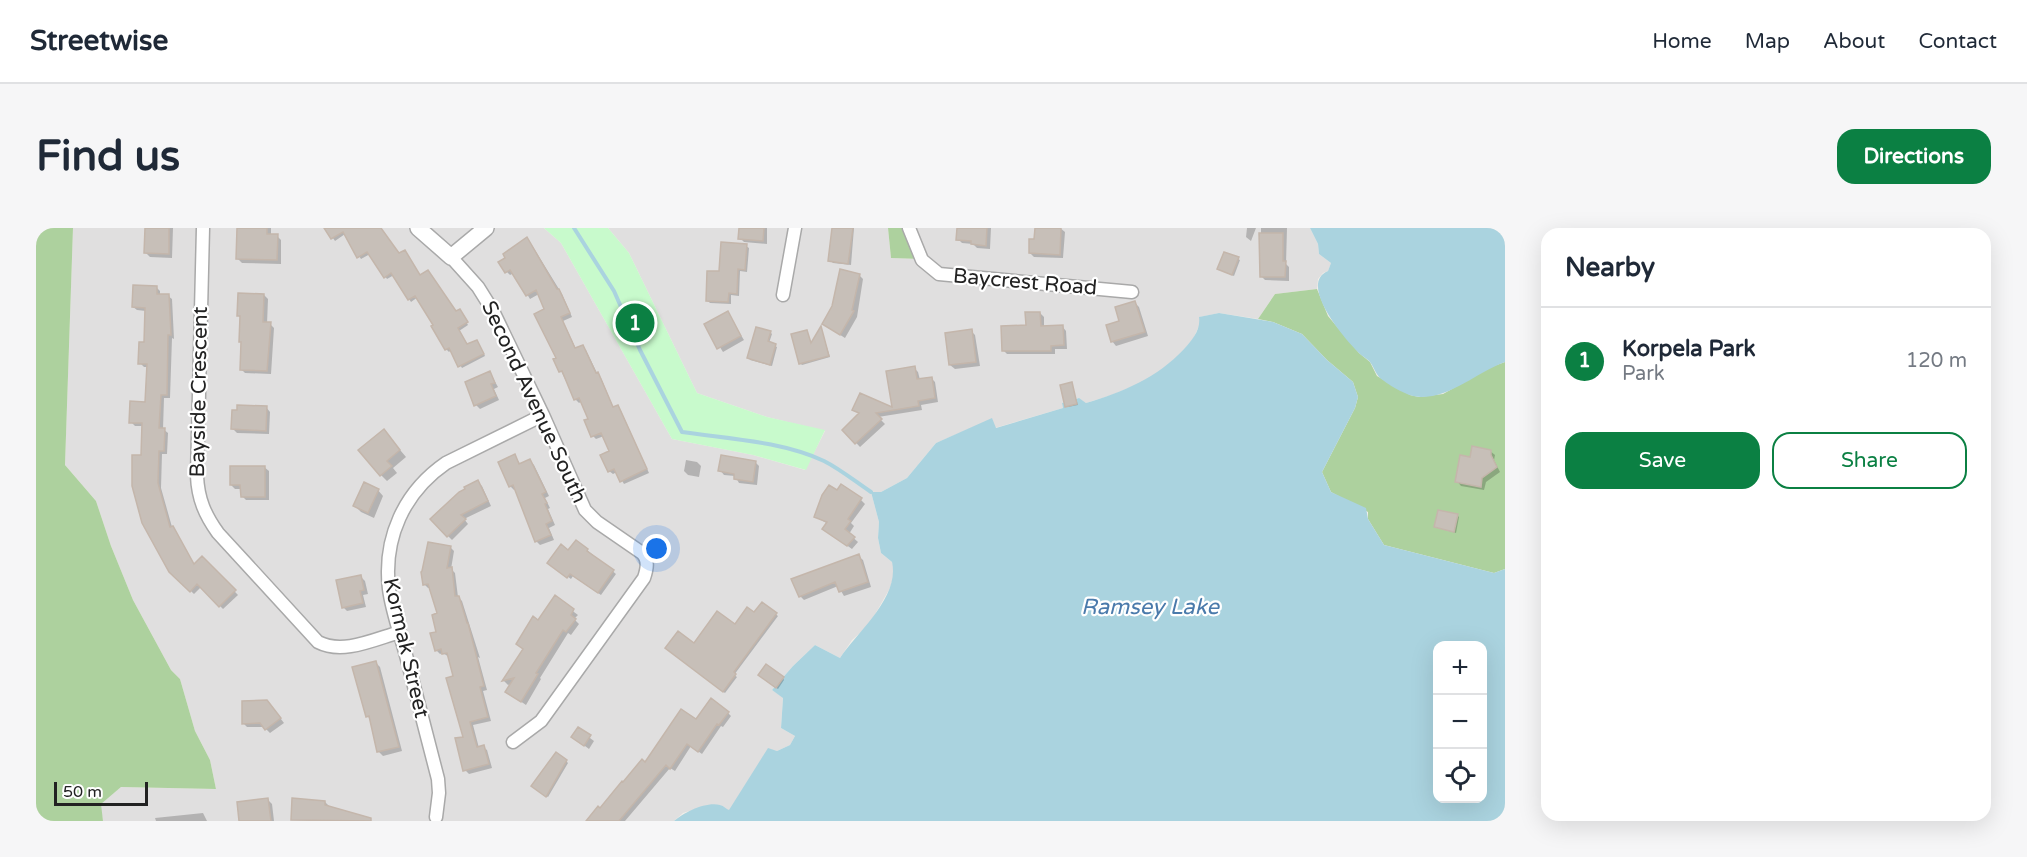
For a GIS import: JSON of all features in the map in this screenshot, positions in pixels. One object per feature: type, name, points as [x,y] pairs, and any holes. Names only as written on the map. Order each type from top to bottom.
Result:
[{"type":"street","name":"Bayside Crescent","points":[[203,228],[197,476],[198,492],[208,520],[318,642],[331,647],[343,647],[400,632]]},
{"type":"street","name":"Second Avenue South","points":[[418,228],[451,257],[478,286],[489,304],[543,414],[585,510],[597,522],[646,557],[644,578],[541,721],[513,742]]},
{"type":"street","points":[[451,257],[486,228]]},
{"type":"street","points":[[783,295],[795,228]]},
{"type":"street","name":"Baycrest Road","points":[[909,228],[922,260],[939,274],[1132,292]]},
{"type":"street","name":"Kormak Street","points":[[436,817],[438,779],[389,592],[388,556],[396,524],[409,500],[424,481],[446,463],[543,414]]},
{"type":"shaded area","points":[[73,228],[544,228],[561,243],[672,439],[753,455],[805,470],[825,431],[767,417],[697,393],[629,253],[608,228],[888,228],[891,258],[920,259],[908,228],[1310,228],[1318,244],[1319,254],[1331,263],[1328,271],[1318,279],[1317,289],[1275,294],[1258,319],[1219,313],[1200,317],[1200,324],[1193,339],[1178,356],[1157,374],[1136,385],[1086,403],[1078,398],[1062,403],[1063,408],[995,428],[992,419],[936,443],[907,478],[881,492],[871,492],[879,522],[878,538],[881,553],[892,562],[895,572],[890,588],[869,625],[852,640],[840,658],[815,645],[772,690],[783,697],[781,728],[795,736],[790,745],[777,751],[768,749],[729,811],[720,805],[705,806],[683,813],[674,821],[103,821],[100,804],[121,787],[216,789],[210,760],[195,731],[180,679],[171,670],[133,600],[96,501],[65,465]]},
{"type":"green space","points":[[36,228],[73,228],[65,465],[96,501],[133,600],[171,670],[180,679],[195,731],[210,760],[216,789],[121,787],[101,804],[103,821],[36,821]]},
{"type":"green space","points":[[544,228],[608,228],[629,253],[697,393],[767,417],[825,430],[806,470],[753,455],[672,439],[561,243]]},
{"type":"green space","points":[[888,228],[908,228],[921,259],[891,258]]},
{"type":"green space","points":[[1317,289],[1328,316],[1359,353],[1370,362],[1377,376],[1410,395],[1419,397],[1443,394],[1491,367],[1505,362],[1505,569],[1494,573],[1384,545],[1368,519],[1368,512],[1331,492],[1322,472],[1355,408],[1358,397],[1353,382],[1302,334],[1273,322],[1258,319],[1275,294]]},
{"type":"water","points":[[1310,228],[1505,228],[1505,362],[1454,389],[1432,396],[1411,395],[1380,378],[1369,361],[1345,337],[1321,300],[1318,288],[1320,278],[1328,271],[1331,263],[1319,254],[1318,244]]},
{"type":"water","name":"Ramsey Lake","points":[[1219,313],[1273,322],[1302,334],[1353,382],[1358,397],[1355,408],[1322,472],[1331,492],[1366,508],[1368,519],[1384,545],[1494,573],[1505,569],[1505,821],[674,821],[702,806],[715,804],[729,810],[768,748],[777,751],[790,745],[795,736],[781,728],[783,698],[772,690],[815,645],[840,658],[884,601],[893,575],[892,562],[881,553],[878,538],[879,522],[871,492],[881,492],[907,478],[936,443],[992,418],[996,428],[1063,408],[1062,403],[1079,398],[1086,403],[1139,383],[1174,359],[1184,349],[1193,338],[1199,317]]},
{"type":"building","points":[[145,228],[169,228],[169,254],[144,253]]},
{"type":"building","points":[[237,228],[267,228],[267,234],[278,234],[277,260],[236,259]]},
{"type":"building","points":[[324,228],[381,228],[399,253],[405,250],[420,275],[428,270],[456,311],[460,309],[468,322],[458,328],[467,344],[477,340],[484,354],[458,367],[449,348],[445,350],[415,296],[408,300],[391,273],[384,278],[367,252],[357,258],[343,232],[331,239]]},
{"type":"building","points":[[739,228],[764,228],[763,241],[738,239]]},
{"type":"building","points":[[832,228],[853,228],[848,264],[828,261]]},
{"type":"building","points":[[957,228],[987,228],[986,246],[971,244],[971,241],[956,240]]},
{"type":"building","points":[[1035,228],[1061,228],[1060,255],[1029,253],[1029,239],[1034,239]]},
{"type":"building","points":[[1259,233],[1283,233],[1285,277],[1260,277]]},
{"type":"building","points":[[527,237],[559,289],[570,313],[561,317],[575,348],[583,345],[613,407],[618,405],[647,469],[620,482],[614,469],[608,472],[600,455],[609,451],[601,433],[591,437],[584,420],[588,419],[579,398],[574,400],[562,371],[559,372],[553,359],[556,358],[534,314],[544,309],[536,290],[526,296],[510,270],[505,273],[498,262],[505,258],[503,254]]},
{"type":"building","points":[[721,242],[747,244],[745,270],[738,269],[737,294],[729,293],[728,302],[706,301],[707,271],[719,271]]},
{"type":"building","points":[[1224,252],[1239,257],[1232,275],[1217,269]]},
{"type":"building","points":[[840,269],[860,274],[852,310],[854,311],[840,335],[822,324],[832,306]]},
{"type":"building","points":[[133,285],[157,286],[157,294],[169,294],[171,335],[168,335],[167,395],[161,395],[159,428],[165,428],[164,451],[159,451],[158,483],[170,527],[173,526],[194,564],[202,556],[236,590],[219,607],[197,584],[190,592],[169,572],[142,523],[132,486],[132,455],[141,455],[142,423],[129,423],[130,401],[145,402],[147,364],[138,364],[139,342],[144,342],[145,308],[132,307]]},
{"type":"building","points":[[238,293],[264,294],[263,322],[271,322],[267,371],[240,370]]},
{"type":"building","points":[[1135,301],[1145,332],[1111,342],[1106,325],[1119,321],[1115,307]]},
{"type":"building","points":[[728,311],[741,336],[717,349],[704,324]]},
{"type":"building","points":[[1025,312],[1040,312],[1041,326],[1063,325],[1064,345],[1051,346],[1051,351],[1002,351],[1001,326],[1026,325]]},
{"type":"building","points":[[821,326],[829,356],[799,364],[791,334],[807,330],[811,343]]},
{"type":"building","points":[[756,327],[771,331],[768,341],[776,344],[770,365],[747,358]]},
{"type":"building","points":[[972,329],[976,362],[949,365],[945,333]]},
{"type":"building","points":[[915,366],[917,379],[932,377],[935,398],[918,401],[919,406],[876,413],[882,419],[855,444],[842,430],[859,413],[852,410],[860,393],[892,407],[886,371]]},
{"type":"building","points":[[490,371],[495,383],[491,384],[496,396],[474,406],[465,382]]},
{"type":"building","points":[[1072,382],[1077,404],[1065,407],[1060,385]]},
{"type":"building","points":[[237,405],[267,406],[266,431],[231,429],[232,410],[237,410]]},
{"type":"building","points":[[384,429],[400,450],[387,461],[392,466],[380,476],[358,450]]},
{"type":"building","points":[[1472,446],[1491,450],[1497,467],[1482,478],[1481,487],[1455,482],[1460,455],[1470,457]]},
{"type":"building","points":[[515,454],[519,464],[530,459],[546,492],[542,494],[552,521],[546,524],[551,535],[535,542],[513,485],[509,487],[498,462]]},
{"type":"building","points":[[721,455],[756,461],[753,482],[734,479],[734,474],[718,471]]},
{"type":"building","points":[[230,466],[265,466],[265,497],[241,497],[240,485],[230,485]]},
{"type":"building","points":[[478,480],[488,501],[461,515],[466,519],[447,537],[430,519],[465,489],[464,487]]},
{"type":"building","points":[[364,482],[379,489],[368,513],[353,506]]},
{"type":"building","points":[[841,484],[862,498],[848,519],[851,521],[845,529],[855,537],[847,546],[822,529],[827,522],[814,517],[822,495],[829,485],[837,490]]},
{"type":"building","points":[[1438,510],[1458,514],[1454,532],[1434,527]]},
{"type":"building","points":[[576,540],[588,549],[587,551],[614,570],[598,593],[570,574],[567,578],[547,563],[561,544],[568,550]]},
{"type":"building","points":[[428,542],[451,546],[447,568],[452,567],[455,596],[459,596],[468,623],[484,686],[480,687],[488,717],[470,722],[477,747],[484,745],[489,764],[463,771],[455,738],[463,737],[446,678],[453,676],[447,653],[442,654],[441,649],[435,651],[430,633],[436,632],[432,615],[437,613],[428,584],[423,585],[421,572]]},
{"type":"building","points":[[859,554],[868,582],[839,592],[835,582],[799,597],[791,579]]},
{"type":"building","points":[[361,575],[364,590],[360,591],[363,603],[342,608],[336,580]]},
{"type":"building","points":[[555,595],[574,609],[571,615],[576,619],[566,632],[563,630],[521,702],[505,692],[514,678],[502,681],[523,649],[516,644],[533,616],[538,620]]},
{"type":"building","points":[[762,602],[777,613],[734,672],[736,674],[723,692],[665,648],[678,631],[694,643],[717,611],[735,624],[747,607],[754,612]]},
{"type":"building","points":[[376,661],[399,747],[377,752],[369,716],[366,717],[352,667]]},
{"type":"building","points":[[766,664],[784,677],[776,688],[758,675]]},
{"type":"building","points":[[711,698],[729,712],[719,725],[717,724],[698,752],[687,744],[670,769],[666,765],[619,821],[586,821],[642,759],[645,762],[681,709],[696,719]]},
{"type":"building","points":[[267,700],[281,718],[265,730],[260,723],[242,724],[242,701]]},
{"type":"building","points":[[578,727],[591,735],[584,746],[571,737]]},
{"type":"building","points":[[556,752],[567,760],[546,797],[531,786]]},
{"type":"building","points":[[268,798],[271,821],[239,821],[237,802]]},
{"type":"building","points":[[292,798],[325,801],[325,805],[371,818],[371,821],[291,820]]},
{"type":"waterway","points":[[574,228],[614,291],[640,350],[682,432],[773,445],[807,454],[830,464],[871,492]]},
{"type":"place","name":"Korpela Park","points":[[635,323]]}]
